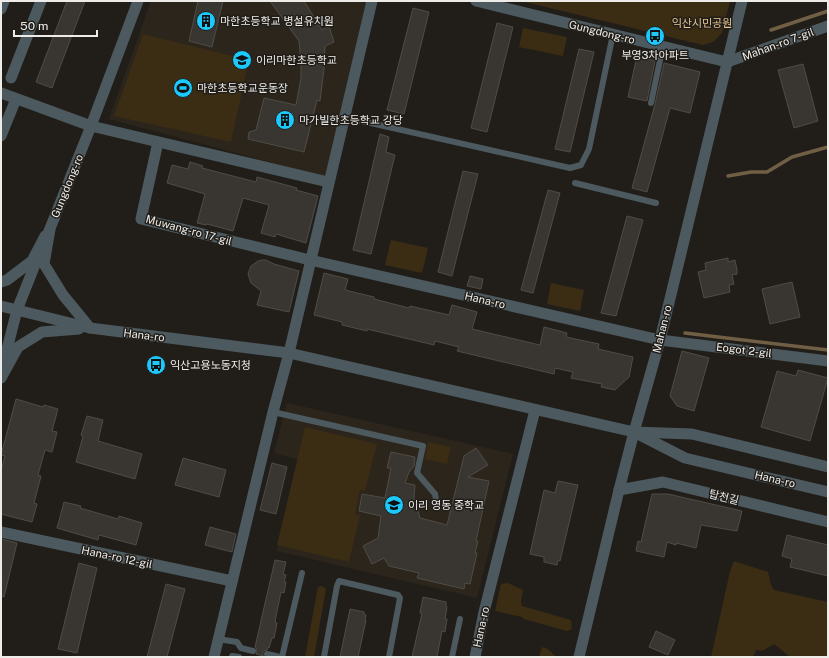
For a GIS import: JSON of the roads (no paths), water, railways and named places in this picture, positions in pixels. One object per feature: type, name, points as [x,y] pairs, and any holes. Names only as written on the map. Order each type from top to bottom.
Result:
[{"type":"street","points":[[1,9],[4,1]]},
{"type":"street","points":[[11,78],[41,1]]},
{"type":"street","name":"Gungdong-ro","points":[[1,373],[17,310],[91,126],[138,1]]},
{"type":"street","points":[[214,657],[273,412],[289,353],[328,182],[372,1]]},
{"type":"street","name":"Gungdong-ro","points":[[476,1],[727,62]]},
{"type":"street","name":"Mahan-ro","points":[[579,657],[619,490],[660,340],[742,1]]},
{"type":"street","name":"Mahan-ro 7-gil","points":[[727,62],[828,26]]},
{"type":"street","points":[[1,93],[91,126],[328,182]]},
{"type":"street","points":[[1,136],[16,99]]},
{"type":"street","name":"Muwang-ro 17-gil","points":[[158,142],[141,219],[310,260]]},
{"type":"street","points":[[1,282],[7,280],[32,261],[50,229]]},
{"type":"street","points":[[50,229],[44,264],[64,295],[90,328]]},
{"type":"street","name":"Hana-ro","points":[[310,260],[660,340]]},
{"type":"street","name":"Hana-ro","points":[[1,306],[90,328],[289,353],[634,432],[692,434],[828,468]]},
{"type":"street","points":[[1,378],[18,347],[42,332],[90,328]]},
{"type":"street","name":"Eogot 2-gil","points":[[660,340],[828,361]]},
{"type":"street","name":"Hana-ro","points":[[475,657],[484,612],[535,410]]},
{"type":"street","name":"Hana-ro","points":[[634,432],[685,458],[828,492]]},
{"type":"street","name":"탑천길","points":[[619,490],[663,482],[828,522]]},
{"type":"street","name":"Hana-ro 12-gil","points":[[1,532],[232,581]]},
{"type":"lane","points":[[344,117],[570,168],[581,165],[589,150],[613,34]]},
{"type":"lane","points":[[651,104],[663,46]]},
{"type":"lane","points":[[574,183],[656,203]]},
{"type":"lane","points":[[273,412],[423,446],[417,473],[435,494],[437,506]]},
{"type":"lane","points":[[267,654],[281,657],[302,573]]},
{"type":"lane","points":[[324,657],[339,581],[398,595],[400,598],[389,657]]},
{"type":"lane","points":[[452,657],[460,619]]},
{"type":"lane","points":[[218,639],[237,642],[241,648],[253,651]]},
{"type":"waterway","points":[[771,30],[828,11]]},
{"type":"waterway","points":[[728,176],[751,172],[767,172],[792,157],[828,147]]},
{"type":"waterway","points":[[685,333],[828,350]]},
{"type":"place","name":"마한초등학교 병설유치원","points":[[206,21]]},
{"type":"place","name":"부영3차아파트","points":[[655,36]]},
{"type":"place","name":"이리마한초등학교","points":[[242,60]]},
{"type":"place","name":"마한초등학교운동장","points":[[183,88]]},
{"type":"place","name":"마가빌한초등학교 강당","points":[[285,120]]},
{"type":"place","name":"익산고용노동지청","points":[[156,365]]},
{"type":"place","name":"이리 영동 중학교","points":[[394,505]]},
{"type":"park label","name":"익산시민공원","points":[[702,23]]}]
